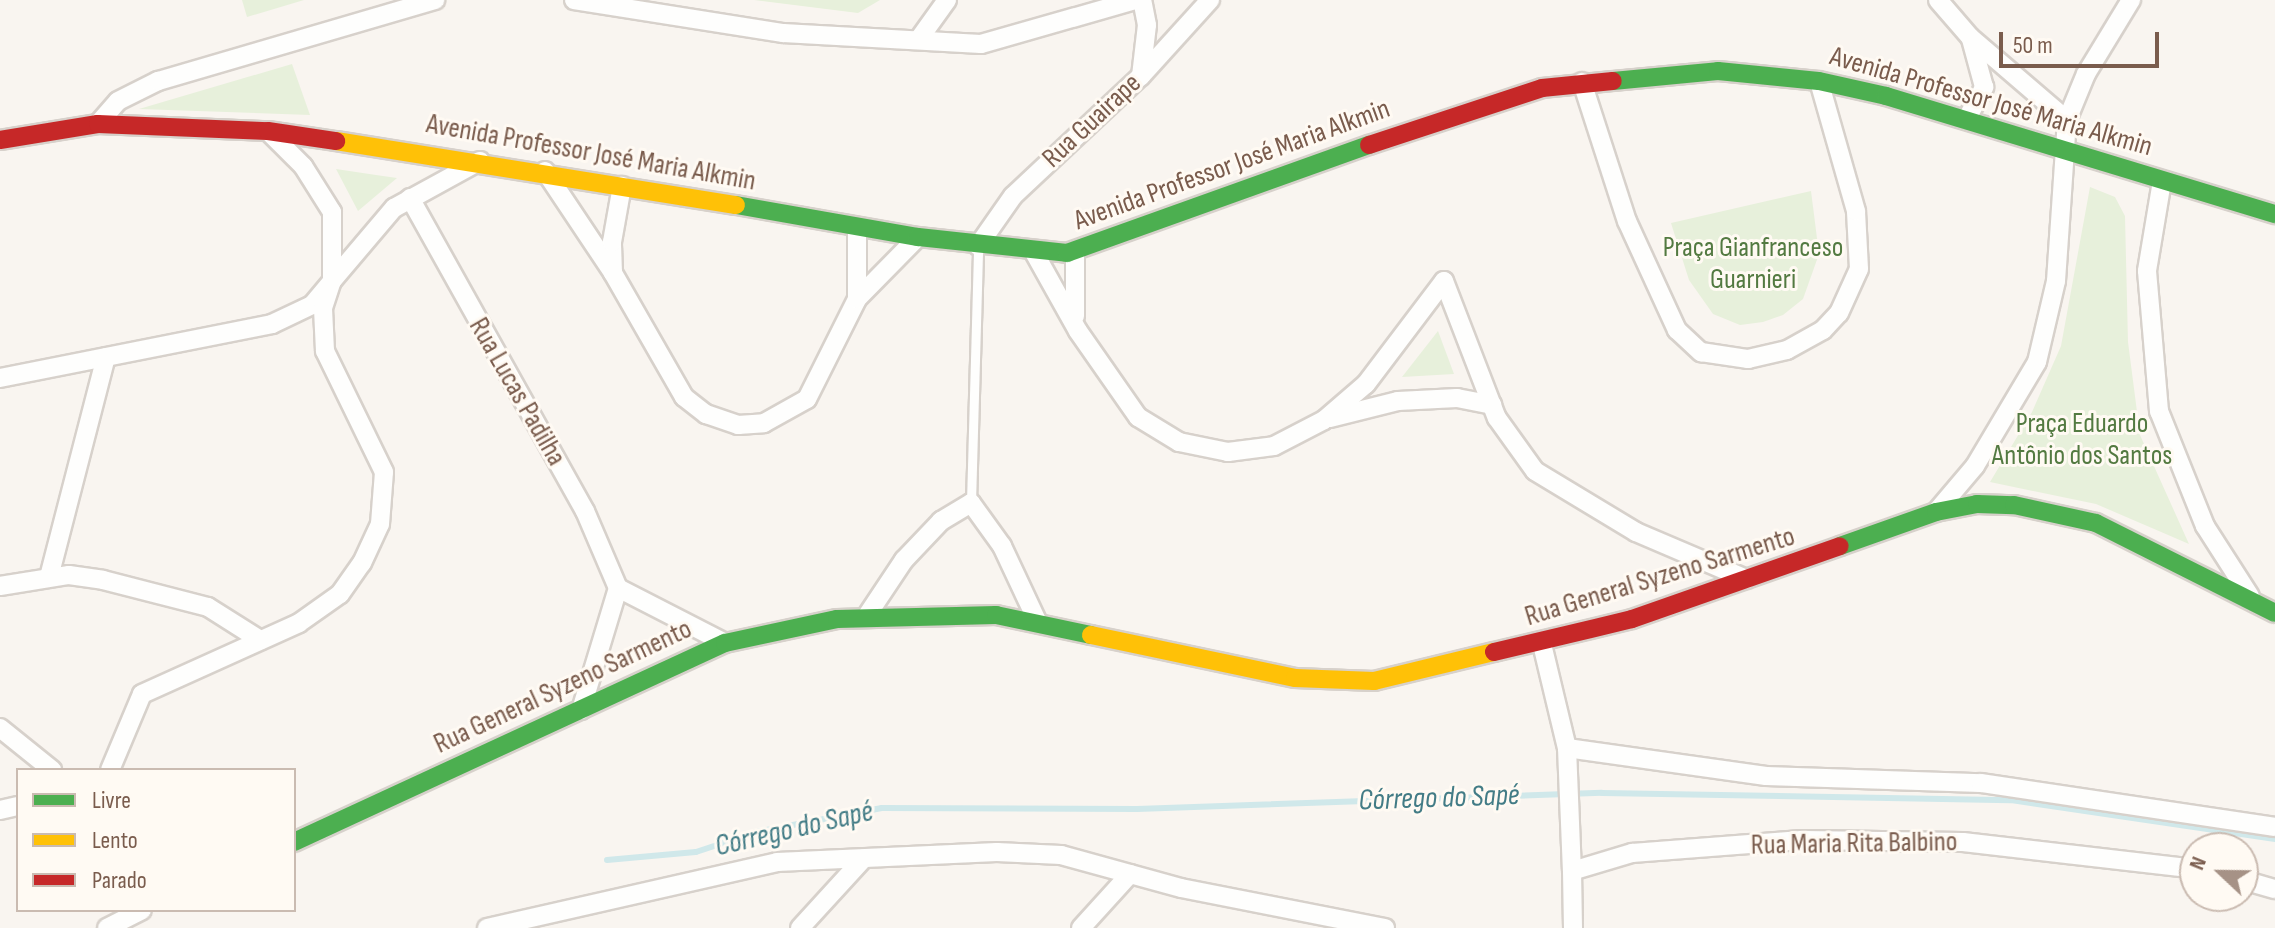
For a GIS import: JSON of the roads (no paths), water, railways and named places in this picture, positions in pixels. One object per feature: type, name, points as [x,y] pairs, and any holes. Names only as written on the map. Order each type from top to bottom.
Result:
[{"type":"street","points":[[98,124],[118,101],[158,81],[434,0]]},
{"type":"street","points":[[574,0],[783,33],[981,44],[1011,39],[1135,0]]},
{"type":"street","points":[[919,39],[947,0]]},
{"type":"street","points":[[1141,76],[1147,25],[1142,0]]},
{"type":"street","name":"Rua Guairape","points":[[978,246],[1013,196],[1141,76],[1210,0]]},
{"type":"street","points":[[1938,0],[1970,37],[2067,120]]},
{"type":"street","points":[[1936,512],[1975,466],[2037,362],[2056,281],[2067,120],[2086,74],[2131,0]]},
{"type":"street","points":[[1966,120],[1984,87],[1970,37]]},
{"type":"street","name":"Avenida Professor José Maria Alkmin","points":[[0,140],[98,124],[268,131],[545,171],[857,227],[1035,254],[1075,252],[1458,113],[1582,82],[1718,71],[1819,81],[2063,148],[2275,214]]},
{"type":"street","points":[[1582,82],[1627,221],[1677,330],[1701,352],[1748,359],[1787,350],[1823,330],[1839,313],[1859,269],[1856,211],[1819,81]]},
{"type":"street","points":[[111,768],[142,694],[299,623],[340,594],[380,524],[381,458],[321,338],[332,281],[332,212],[303,166],[268,131]]},
{"type":"street","points":[[0,378],[272,324],[312,305],[373,229],[410,198],[480,161]]},
{"type":"street","points":[[545,171],[613,273],[684,397],[706,414],[738,425],[764,423],[807,399],[857,299],[918,237]]},
{"type":"street","points":[[2162,181],[2147,271],[2159,411],[2205,526],[2250,596]]},
{"type":"street","points":[[613,273],[612,242],[622,186]]},
{"type":"street","name":"Rua Lucas Padilha","points":[[410,198],[585,511],[618,588]]},
{"type":"street","points":[[857,227],[857,299]]},
{"type":"street","points":[[1075,252],[1072,295],[1078,331]]},
{"type":"street","points":[[1035,254],[1078,331],[1138,417],[1179,442],[1228,452],[1263,449],[1324,420],[1398,401],[1457,398],[1492,405]]},
{"type":"street","points":[[1324,420],[1366,384],[1444,281],[1492,405],[1535,471],[1636,532],[1746,579]]},
{"type":"street","points":[[49,577],[106,357]]},
{"type":"street","points":[[866,617],[904,560],[941,521],[971,503],[1002,546],[1038,623]]},
{"type":"street","name":"Rua General Syzeno Sarmento","points":[[296,841],[725,643],[866,617],[964,614],[1038,623],[1333,683],[1374,681],[1542,644],[1746,579],[1936,512],[1977,504],[2014,505],[2082,520],[2134,539],[2250,596],[2275,613]]},
{"type":"street","points":[[0,586],[69,575],[160,593],[208,607],[260,640]]},
{"type":"street","points":[[581,710],[618,588],[725,643]]},
{"type":"street","points":[[1542,644],[1567,748],[1573,928]]},
{"type":"street","points":[[0,728],[50,768]]},
{"type":"street","points":[[1567,748],[1766,776],[1981,783],[2275,827]]},
{"type":"street","name":"Rua Maria Rita Balbino","points":[[1572,871],[1632,853],[1802,840],[1963,842],[2179,867]]},
{"type":"street","points":[[488,928],[560,909],[777,862],[997,852],[1061,855],[1130,874],[1385,928]]},
{"type":"street","points":[[800,928],[863,859]]},
{"type":"street","points":[[1081,928],[1130,874]]},
{"type":"street","points":[[548,928],[560,909]]},
{"type":"street","points":[[107,928],[138,912]]},
{"type":"lane","points":[[971,503],[978,246]]},
{"type":"waterway","name":"Córrego do Sapé","points":[[607,860],[696,852],[756,832],[882,808],[1137,809],[1602,793],[2011,800],[2275,839]]},
{"type":"park label","name":"Praça Gianfranceso Guarnieri","points":[[1753,264]]},
{"type":"park label","name":"Praça Eduardo Antônio dos Santos","points":[[2082,440]]}]
